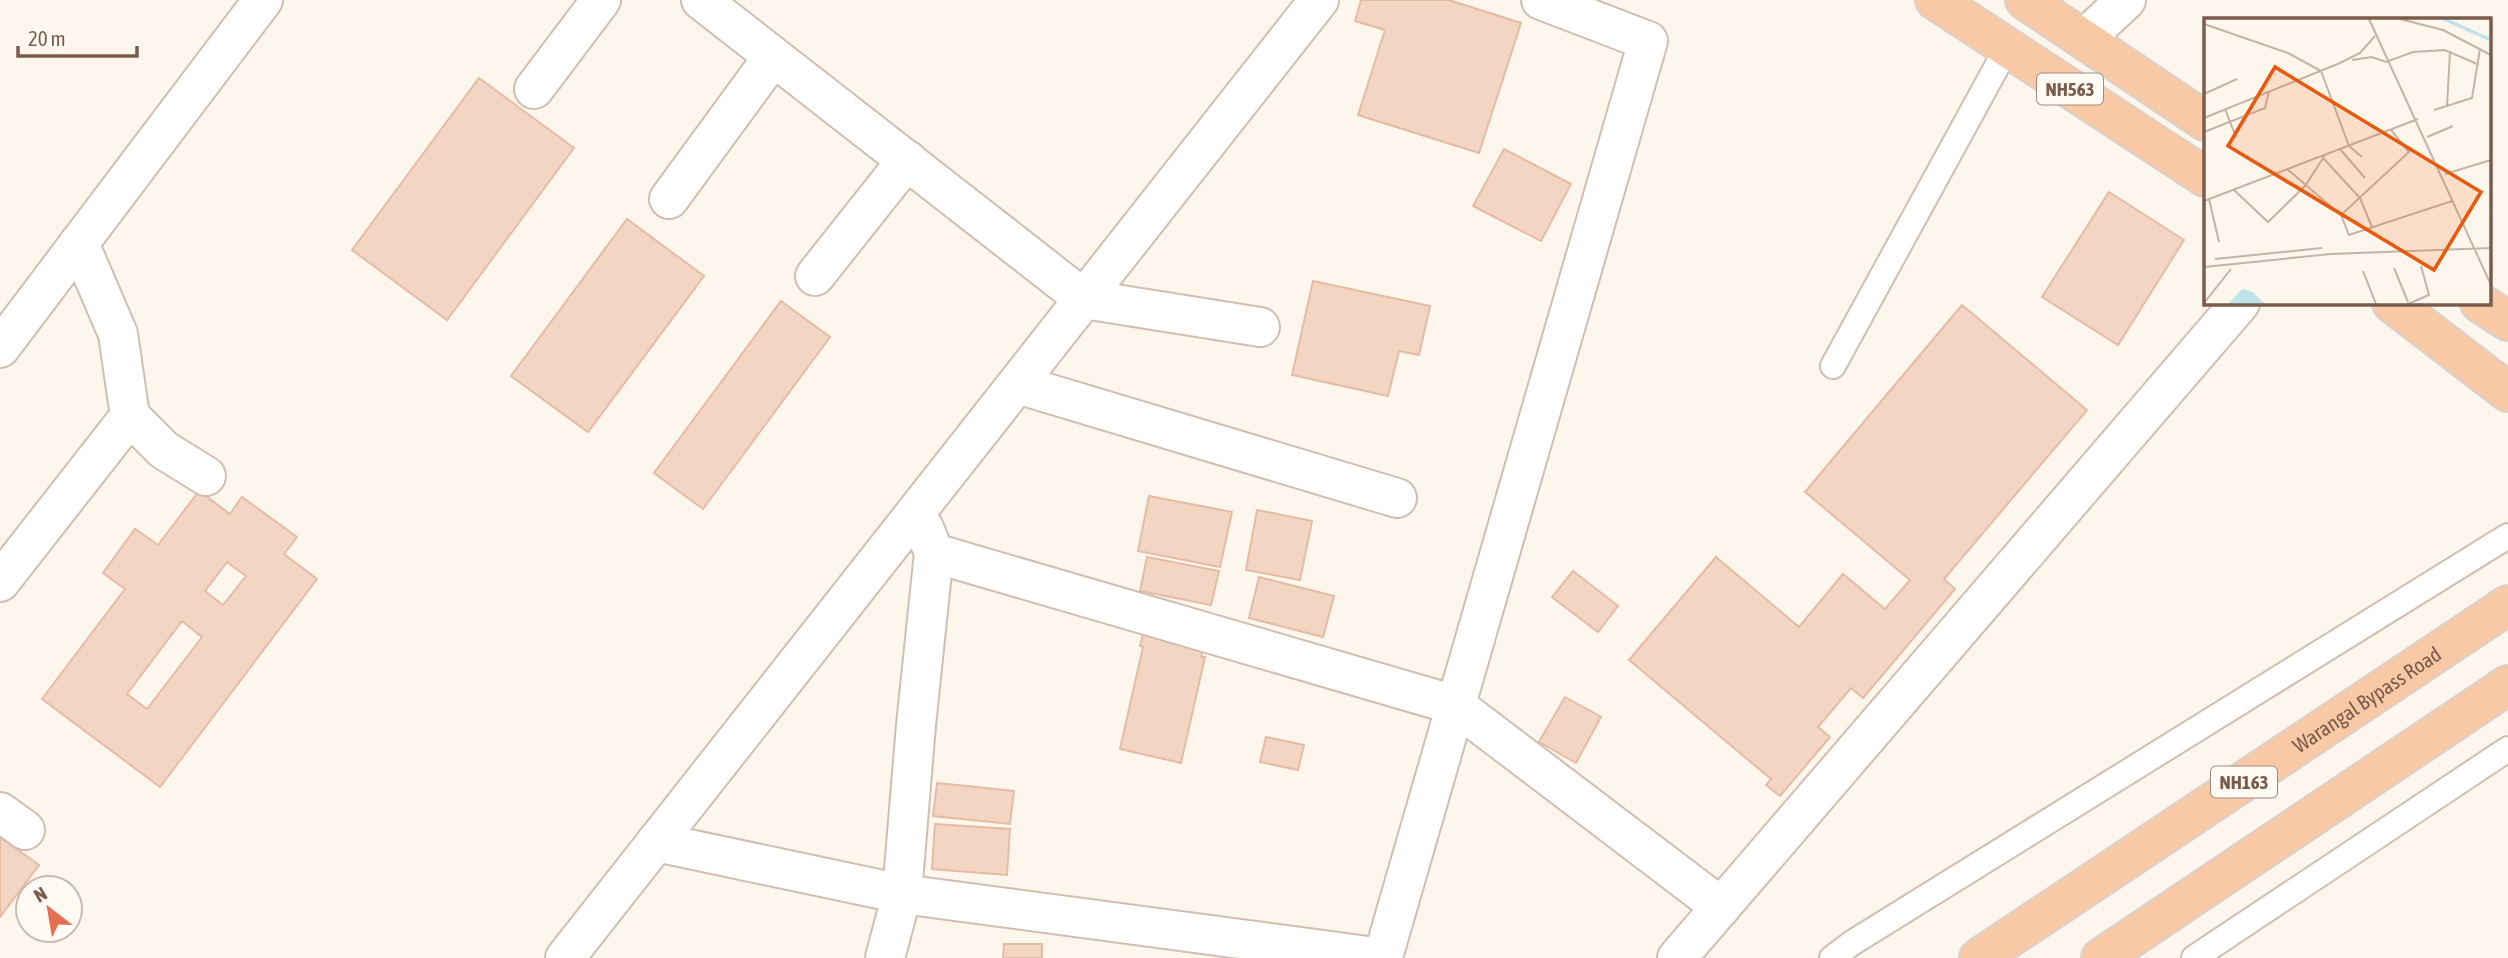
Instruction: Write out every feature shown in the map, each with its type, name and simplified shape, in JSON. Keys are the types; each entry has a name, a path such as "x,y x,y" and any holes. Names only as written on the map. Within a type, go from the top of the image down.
{"highway":[{"name":"NH563","path":"1935,0 2204,176"},
{"name":"NH563","path":"2025,0 2204,120"},
{"path":"2393,304 2508,392"},
{"path":"2482,304 2508,321"},
{"name":"Warangal Bypass Road","path":"1979,958 2508,605"},
{"path":"2101,958 2508,685"}],"street":[{"path":"0,348 263,0"},
{"path":"534,89 601,0"},
{"path":"701,0 1084,299 1260,327"},
{"path":"565,958 1319,0"},
{"path":"656,842 902,894 1383,958 1648,41 1541,0"},
{"path":"2084,38 2126,0"},
{"path":"669,199 773,57"},
{"path":"815,275 906,160"},
{"path":"79,243 118,334 130,415 164,450 206,477"},
{"path":"1677,958 2239,304"},
{"path":"1017,384 1397,498"},
{"path":"0,582 130,415"},
{"path":"885,958 902,894 934,553 918,510"},
{"path":"934,553 1455,705 1721,907"}],"lane":[{"path":"1833,366 2007,48"},
{"path":"1832,958 2508,536"},
{"path":"2194,958 2508,749"}],"building":[{"path":"1361,0 1449,0 1521,23 1479,153 1358,115 1385,30 1355,21"},
{"path":"479,78 574,148 447,320 352,250"},
{"path":"1504,149 1571,184 1541,241 1473,206"},
{"path":"2109,192 2184,240 2118,345 2042,297"},
{"path":"627,219 704,276 588,432 511,376"},
{"path":"1313,281 1430,306 1419,355 1399,351 1388,396 1292,375"},
{"path":"781,301 830,337 703,509 654,473"},
{"path":"1962,305 2087,410 1944,579 1955,589 1863,698 1851,688 1818,727 1830,737 1780,796 1766,785 1771,779 1629,660 1716,557 1799,627 1843,574 1885,609 1910,580 1805,492"},
{"path":"199,491 230,514 242,497 297,537 284,554 317,579 160,787 42,699 125,589 103,573 135,529 158,545","holes":["227,562 246,576 223,605 205,591","182,621 202,637 147,709 127,694"]},
{"path":"1149,496 1232,512 1220,567 1138,551"},
{"path":"1257,510 1312,521 1300,580 1246,570"},
{"path":"1147,557 1219,571 1211,605 1140,591"},
{"path":"1573,571 1618,606 1598,632 1552,597"},
{"path":"1259,577 1334,596 1323,637 1249,618"},
{"path":"1145,625 1206,639 1201,657 1205,657 1181,763 1120,749 1143,647 1140,646"},
{"path":"1565,697 1601,717 1576,763 1539,742"},
{"path":"1266,737 1304,745 1298,770 1260,762"},
{"path":"937,783 1014,791 1010,824 933,816"},
{"path":"935,824 1010,829 1007,875 932,869"},
{"path":"0,837 39,865 32,874 14,874 14,898 0,917"},
{"path":"1004,944 1042,944 1042,958 1003,958"}]}
